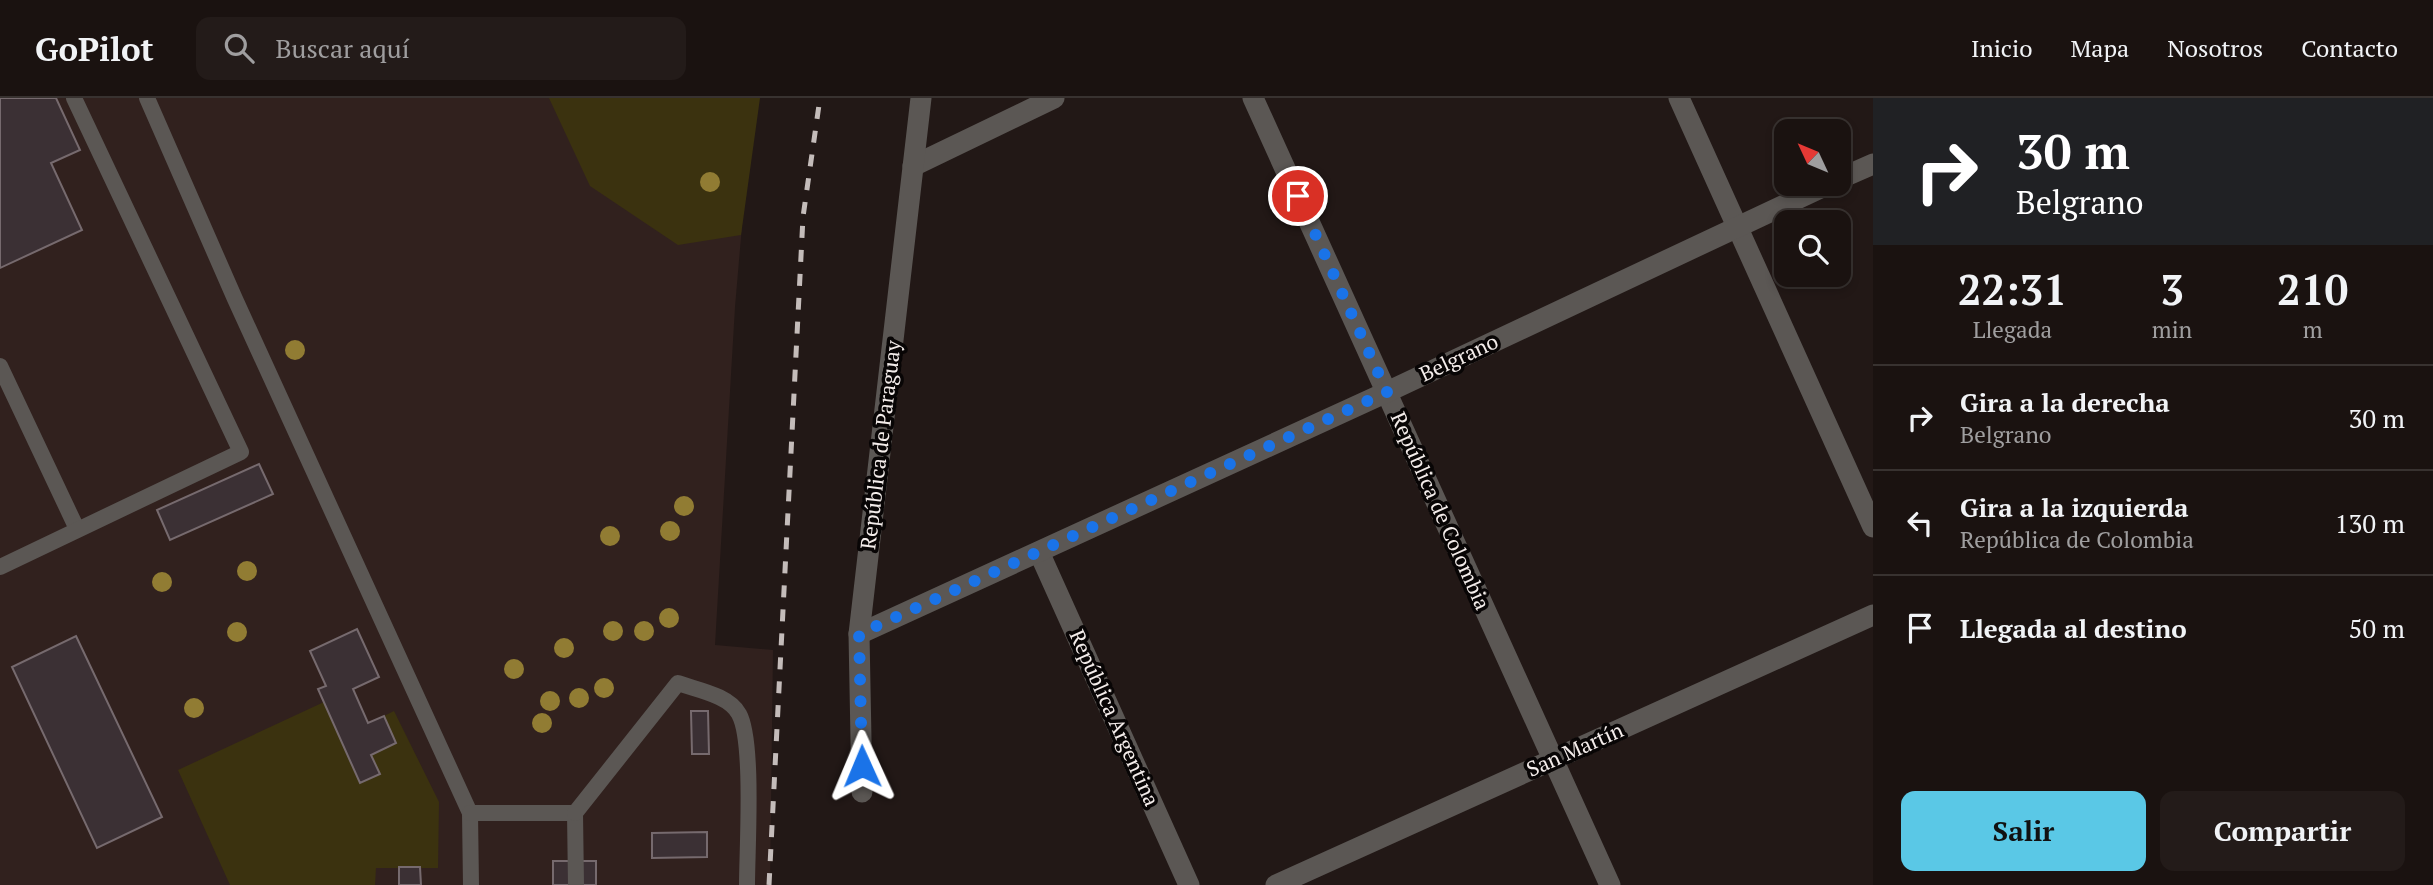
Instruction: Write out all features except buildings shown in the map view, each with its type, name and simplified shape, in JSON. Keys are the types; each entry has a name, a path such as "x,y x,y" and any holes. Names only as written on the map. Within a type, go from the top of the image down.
{"street":[{"name":"República de Paraguay","path":"862,792 859,634 920,98"},
{"path":"913,166 1054,98"},
{"name":"República de Colombia","path":"1253,98 1610,885"},
{"path":"1679,98 1734,226 1873,527"},
{"path":"1852,173 1873,164"},
{"name":"Belgrano","path":"859,634 1387,392 1802,196"},
{"name":"República Argentina","path":"1039,552 1189,885"},
{"name":"San Martín","path":"1276,885 1873,615"}],"lane":[{"path":"0,567 241,452 74,98"},
{"path":"147,98 235,299 470,813 471,885"},
{"path":"0,366 77,529"},
{"path":"576,885 575,813 678,683 724,700 739,713 747,739 747,885"},
{"path":"470,813 575,813"}],"shaded area":[{"path":"0,98 753,98 735,307 715,645 773,650 770,885 0,885"},
{"path":"549,98 760,98 741,235 678,245 590,186"},
{"path":"324,702 360,783 380,774 371,755 396,743 384,716 394,711 439,802 438,868 376,868 375,885 230,885 178,770"}],"railway":[{"path":"769,885 803,217 820,98"}],"route":[{"path":"862,766 859,634 1387,392 1298,196"}]}
